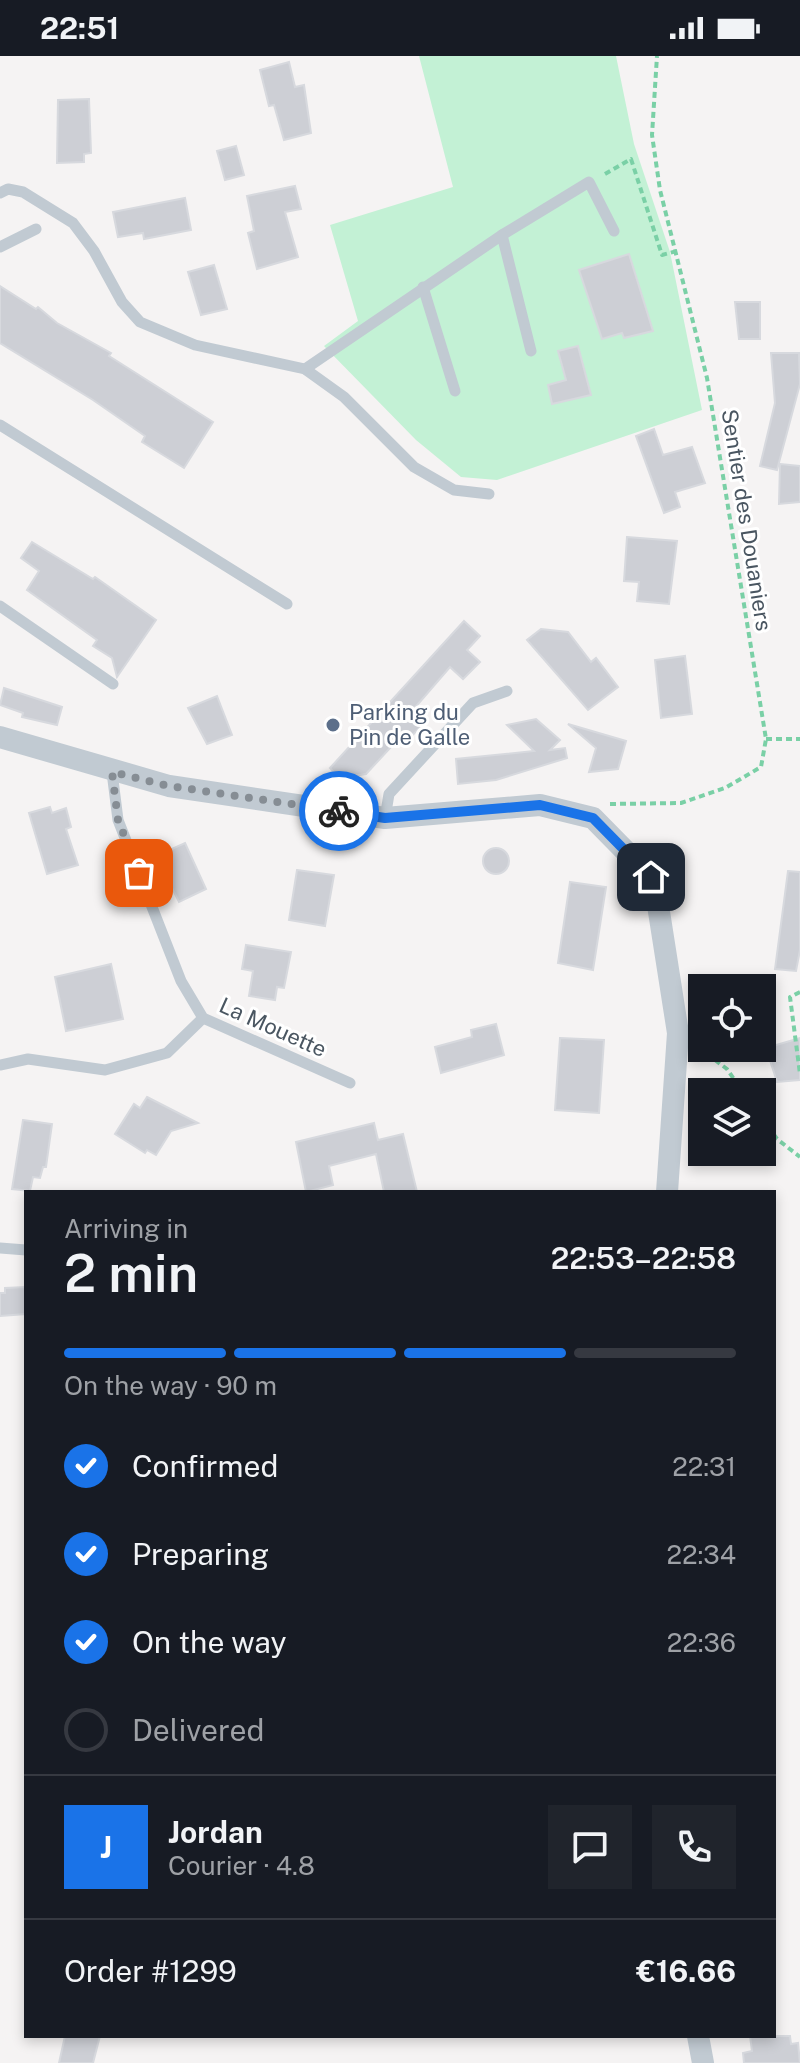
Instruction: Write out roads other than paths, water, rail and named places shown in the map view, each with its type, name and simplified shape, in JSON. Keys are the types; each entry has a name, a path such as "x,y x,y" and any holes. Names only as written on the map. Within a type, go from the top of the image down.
{"street":[{"path":"0,737 112,772 169,786 385,818 540,805 593,818 651,877 678,1033 667,1190"},
{"path":"698,2038 703,2063"}],"lane":[{"path":"305,369 423,287 589,182 614,231"},
{"path":"0,193 8,189 23,192 73,223 94,251 122,302 140,322 195,345 305,369 344,397 414,467 454,490 489,494"},
{"path":"0,247 36,229"},
{"path":"502,235 531,351"},
{"path":"423,287 455,391"},
{"path":"0,425 287,604"},
{"path":"0,606 113,684"},
{"path":"385,818 389,794 473,703 507,691"},
{"name":"La Mouette","path":"112,772 118,820 181,981 203,1018 350,1083"},
{"path":"0,1065 28,1059 105,1070 167,1053 203,1018"},
{"path":"0,1248 24,1250"}],"place":[{"name":"Parking du Pin de Galle","path":"333,725"}]}
